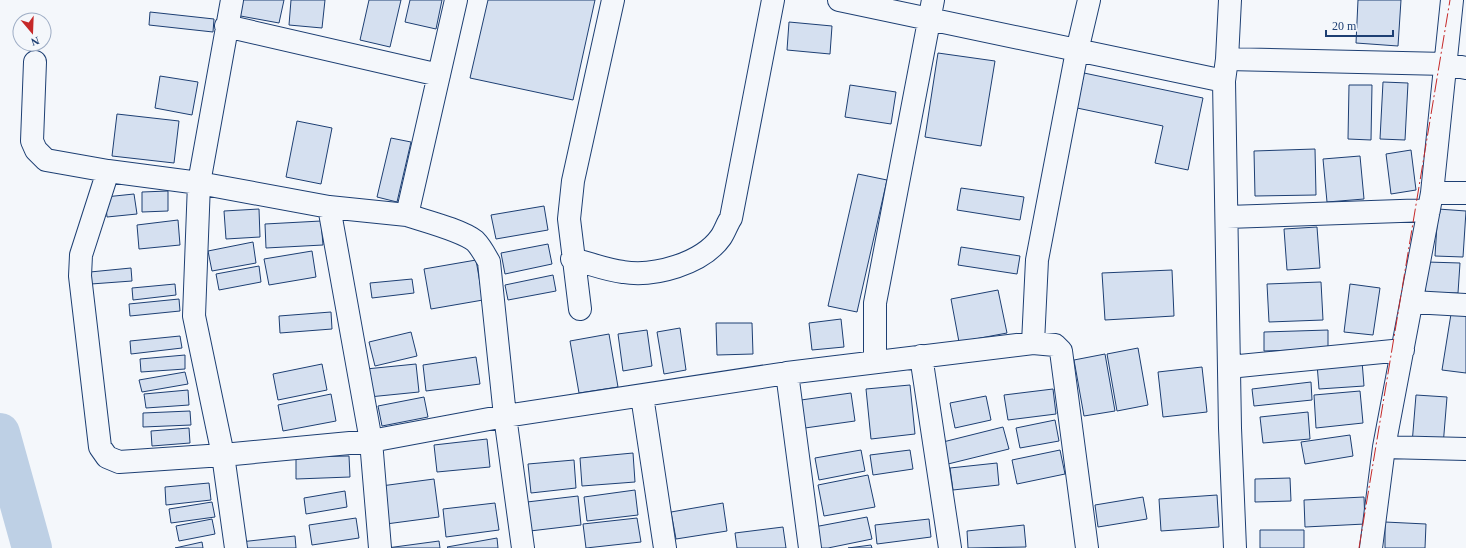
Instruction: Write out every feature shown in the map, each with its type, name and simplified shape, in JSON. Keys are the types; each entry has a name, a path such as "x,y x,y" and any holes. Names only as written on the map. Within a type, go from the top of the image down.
{"street":[{"path":"232,0 226,26 199,183 194,316 223,455 236,548"},
{"path":"407,215 456,0"},
{"path":"580,309 572,259 569,219 573,181 613,0"},
{"path":"572,259 623,272 653,273 681,265 708,250 720,238 731,218 773,0"},
{"path":"839,0 930,10 1077,51 1224,81"},
{"path":"1034,343 1037,260 1077,51 1089,0"},
{"path":"1230,0 1228,59 1224,81 1228,367 1236,548"},
{"path":"1371,548 1384,448 1456,66 1452,0"},
{"path":"875,362 875,303 930,10"},
{"path":"226,26 439,74"},
{"path":"1228,59 1456,66"},
{"path":"35,62 32,141 36,150 46,160 96,169 199,183 329,207 407,215 460,234 474,241 489,262 505,416 523,548"},
{"path":"96,169 81,254 80,276 100,447 107,457 119,462 223,455 371,441 505,416 787,373 1034,343 1055,345 1061,351 1087,548"},
{"path":"1226,217 1431,202 1466,194"},
{"path":"329,207 371,441 380,548"},
{"path":"1412,302 1466,305"},
{"path":"1228,367 1403,350"},
{"path":"921,356 950,548"},
{"path":"787,373 810,548"},
{"path":"642,396 665,548"},
{"path":"1384,448 1466,449"}],"building":[{"path":"238,0 284,0 279,23 235,15"},
{"path":"291,0 325,0 322,28 289,25"},
{"path":"369,0 401,0 390,47 360,40"},
{"path":"410,0 442,0 436,29 405,22"},
{"path":"488,0 595,0 573,100 470,78"},
{"path":"1358,0 1401,0 1398,46 1356,43"},
{"path":"150,12 214,19 213,32 149,25"},
{"path":"789,22 832,26 830,54 787,50"},
{"path":"938,53 995,61 981,146 925,137"},
{"path":"1084,73 1203,98 1188,170 1155,163 1163,126 1077,108"},
{"path":"160,76 198,82 192,115 155,108"},
{"path":"1383,82 1408,83 1405,140 1380,139"},
{"path":"850,85 896,92 891,124 845,117"},
{"path":"1349,85 1372,85 1371,140 1348,139"},
{"path":"117,114 179,121 174,163 112,156"},
{"path":"297,121 332,128 321,184 286,177"},
{"path":"391,138 411,142 397,202 377,197"},
{"path":"1315,149 1316,195 1255,196 1254,151"},
{"path":"1411,150 1416,190 1391,194 1386,154"},
{"path":"1360,156 1364,199 1327,202 1323,159"},
{"path":"858,174 887,180 857,312 828,306"},
{"path":"961,188 1024,197 1020,220 957,210"},
{"path":"168,191 168,211 142,212 142,192"},
{"path":"134,194 137,214 107,217 105,197"},
{"path":"544,206 548,230 496,239 491,215"},
{"path":"259,209 260,237 226,239 224,211"},
{"path":"1438,209 1466,211 1463,257 1435,256"},
{"path":"178,220 180,245 139,249 137,225"},
{"path":"321,221 323,245 266,248 265,224"},
{"path":"1317,227 1320,268 1287,270 1284,229"},
{"path":"253,242 256,263 212,271 208,251"},
{"path":"548,244 552,264 505,274 501,253"},
{"path":"961,247 1020,256 1017,274 958,265"},
{"path":"312,251 316,277 269,285 264,259"},
{"path":"476,260 483,300 431,309 424,269"},
{"path":"1427,262 1460,263 1458,293 1425,293"},
{"path":"259,266 261,282 219,290 216,274"},
{"path":"131,268 132,281 91,284 90,272"},
{"path":"1172,270 1174,316 1105,320 1102,273"},
{"path":"553,275 556,291 508,300 505,285"},
{"path":"412,279 414,293 372,298 370,283"},
{"path":"1321,282 1323,320 1269,322 1267,284"},
{"path":"175,284 176,295 133,300 132,288"},
{"path":"1350,284 1380,288 1373,335 1344,332"},
{"path":"998,290 1007,333 959,342 951,299"},
{"path":"179,299 180,311 130,316 129,304"},
{"path":"331,312 332,329 280,333 279,316"},
{"path":"1451,314 1466,315 1466,373 1442,370"},
{"path":"841,319 844,347 812,350 809,323"},
{"path":"716,323 752,323 753,354 717,355"},
{"path":"680,328 686,370 664,374 657,332"},
{"path":"647,330 652,366 623,371 618,334"},
{"path":"1328,330 1328,349 1264,351 1264,332"},
{"path":"411,332 417,356 375,366 369,342"},
{"path":"609,334 618,387 579,393 570,341"},
{"path":"180,336 182,348 131,354 130,341"},
{"path":"1138,348 1148,405 1117,411 1107,354"},
{"path":"1105,354 1115,411 1084,416 1074,360"},
{"path":"185,355 185,369 141,372 140,359"},
{"path":"476,357 480,384 426,391 423,365"},
{"path":"1362,361 1364,386 1319,389 1317,364"},
{"path":"322,364 327,390 278,400 273,374"},
{"path":"416,364 419,392 369,397 366,369"},
{"path":"1202,367 1207,412 1163,417 1158,372"},
{"path":"185,372 188,384 142,392 139,380"},
{"path":"1311,382 1312,400 1254,406 1252,389"},
{"path":"910,385 915,434 871,439 866,389"},
{"path":"1053,389 1056,414 1008,420 1004,395"},
{"path":"188,390 189,405 146,408 144,394"},
{"path":"1360,391 1363,423 1316,428 1314,395"},
{"path":"851,393 855,421 805,428 801,400"},
{"path":"331,394 336,421 283,431 278,405"},
{"path":"1416,395 1447,397 1443,446 1412,444"},
{"path":"986,396 991,420 955,428 950,403"},
{"path":"424,397 428,417 382,426 378,406"},
{"path":"190,411 191,425 143,427 143,413"},
{"path":"1308,412 1310,439 1263,443 1260,417"},
{"path":"1055,420 1059,441 1020,448 1016,428"},
{"path":"1003,427 1009,449 948,464 943,442"},
{"path":"189,428 190,443 152,446 151,431"},
{"path":"1350,435 1353,456 1305,464 1301,442"},
{"path":"487,439 490,467 437,472 434,445"},
{"path":"861,450 865,471 819,480 815,458"},
{"path":"910,450 913,469 873,475 870,455"},
{"path":"1060,450 1065,474 1017,484 1012,460"},
{"path":"633,453 635,482 582,486 580,458"},
{"path":"349,456 350,477 296,479 296,457"},
{"path":"574,460 576,488 531,493 528,464"},
{"path":"997,463 999,485 953,490 950,468"},
{"path":"868,475 875,507 824,516 818,485"},
{"path":"1290,478 1291,501 1255,502 1255,479"},
{"path":"434,479 439,517 386,524 381,486"},
{"path":"209,483 211,500 166,505 165,487"},
{"path":"635,490 638,515 587,521 584,497"},
{"path":"345,491 347,507 306,514 304,498"},
{"path":"1217,495 1219,527 1161,531 1159,499"},
{"path":"578,496 581,525 530,531 527,502"},
{"path":"1143,497 1147,519 1098,527 1095,505"},
{"path":"1364,497 1365,524 1305,527 1304,500"},
{"path":"212,502 215,517 171,523 169,509"},
{"path":"495,503 499,530 446,537 443,509"},
{"path":"723,503 727,531 676,539 671,512"},
{"path":"867,517 872,539 828,548 818,548 814,527"},
{"path":"356,518 359,538 312,545 309,525"},
{"path":"637,518 641,542 586,548 583,524"},
{"path":"212,519 215,534 179,541 176,526"},
{"path":"929,519 931,537 877,544 875,525"},
{"path":"1385,522 1426,524 1425,548 1385,548"},
{"path":"1024,525 1026,547 968,548 967,531"},
{"path":"783,527 786,548 737,548 735,533"},
{"path":"1260,530 1304,530 1304,548 1260,548"},
{"path":"295,536 296,548 241,548 240,542"},
{"path":"497,538 498,548 447,547"},
{"path":"439,541 440,548 387,548"},
{"path":"202,542 203,548 175,548"},
{"path":"871,545 872,548 848,548"}],"waterway":[{"path":"0,433 32,548"}],"power":[{"path":"1359,548 1450,0"}]}
